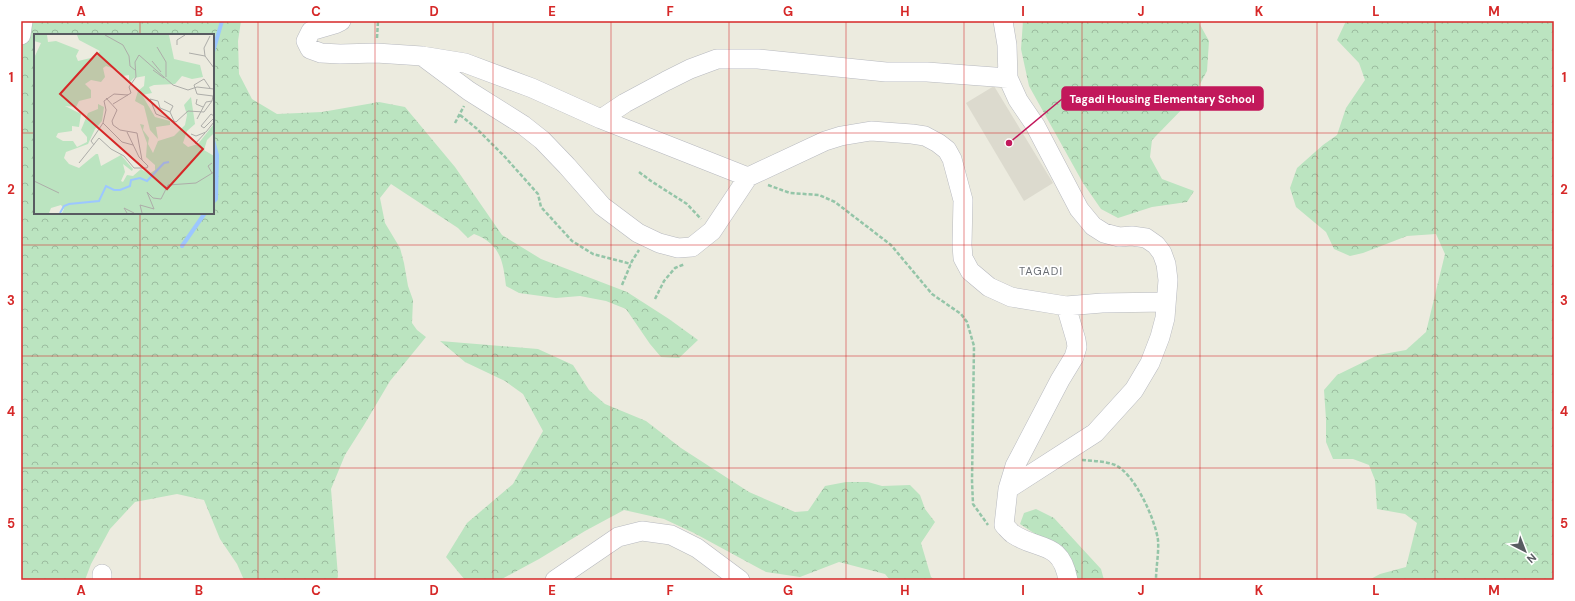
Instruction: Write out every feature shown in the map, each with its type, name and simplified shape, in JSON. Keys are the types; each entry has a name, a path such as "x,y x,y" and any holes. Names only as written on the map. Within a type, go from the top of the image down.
{"street":[{"path":"21,35 23,21"},
{"path":"341,21 336,24 311,31 306,41 310,49 321,53 376,53 422,56 465,63 532,88 748,178"},
{"path":"1003,21 1007,45 1008,78 1018,100 1035,125 1079,208 1093,226 1104,233 1120,237 1132,236 1146,238 1156,245 1162,253 1166,264 1168,280 1165,318 1160,337 1150,363 1134,390 1095,433 1008,489"},
{"path":"422,56 469,91 522,125 542,140 568,166 602,206 649,239 678,248 692,247 712,231 748,178 825,141 841,136 871,131 925,136 947,150 952,159 962,200 963,258 970,271 989,287 1011,297 1066,306 1102,303 1166,302"},
{"path":"601,118 666,81 690,69 717,59 758,59 886,72 928,72 1008,78"},
{"path":"1066,306 1076,340 1077,347 1074,358 1060,380 1015,466 1008,489 1004,525 1013,534 1053,550 1063,565 1068,580"},
{"path":"555,580 618,537 642,531 671,535 697,548 740,580"}],"path":[{"path":"460,115 476,128 505,157 538,194 541,207 572,241 593,254 631,264"},
{"path":"639,172 688,204 712,231"},
{"path":"748,178 790,193 819,195 835,202 891,245 932,294 962,314 968,322 974,346 973,504 988,525 1004,525"},
{"path":"622,285 637,252 649,239"},
{"path":"655,299 664,281 675,268 689,263 693,254 692,247"},
{"path":"1058,458 1104,462 1125,471 1143,499 1155,528 1158,541 1156,580"}],"shaded area":[{"path":"994,86 1053,183 1024,201 966,103"}],"green space":[{"path":"21,21 241,21 238,41 239,74 252,99 277,114 322,112 379,102 405,107 455,167 502,235 541,259 627,292 698,340 679,358 661,357 650,344 626,309 606,301 580,296 556,298 519,293 506,286 499,254 490,243 474,234 468,238 458,228 391,184 380,198 385,223 400,248 408,286 413,300 412,323 417,330 426,337 390,381 345,455 331,489 338,576 337,580 244,580 237,564 220,539 204,500 177,494 135,502 110,529 91,564 85,580 21,580"},
{"path":"1023,21 1198,21 1209,41 1207,71 1192,99 1152,140 1150,157 1162,179 1194,191 1187,202 1152,207 1118,218 1101,209 1083,183 1029,86 1021,49"},
{"path":"1346,21 1554,21 1554,580 1369,580 1380,574 1406,567 1417,523 1405,514 1377,509 1375,480 1369,465 1353,459 1333,459 1326,442 1324,390 1337,375 1378,355 1406,350 1426,332 1445,254 1436,234 1407,236 1363,253 1350,256 1334,249 1326,232 1296,207 1290,188 1297,168 1337,135 1346,108 1365,80 1359,63 1337,40"},
{"path":"440,341 538,349 573,365 589,390 605,404 646,421 681,448 749,492 795,512 808,511 825,486 846,482 868,482 882,486 910,485 920,495 925,509 935,522 921,543 931,577 935,580 890,580 885,574 839,562 800,577 766,572 694,533 664,519 624,510 500,580 465,580 446,557 467,523 513,484 543,431 523,394 505,381 465,362"},
{"path":"1036,509 1054,518 1101,569 1104,580 1077,580 1061,551 1020,524 1024,513"}],"waterway":[{"path":"214,49 222,21"},
{"path":"214,144 217,155 216,199 214,201"},
{"path":"182,246 204,214"}],"place":[{"name":"Tagadi Housing Elementary School","path":"1009,143"}],"district":[{"name":"TAGADI","path":"1041,271"}]}
